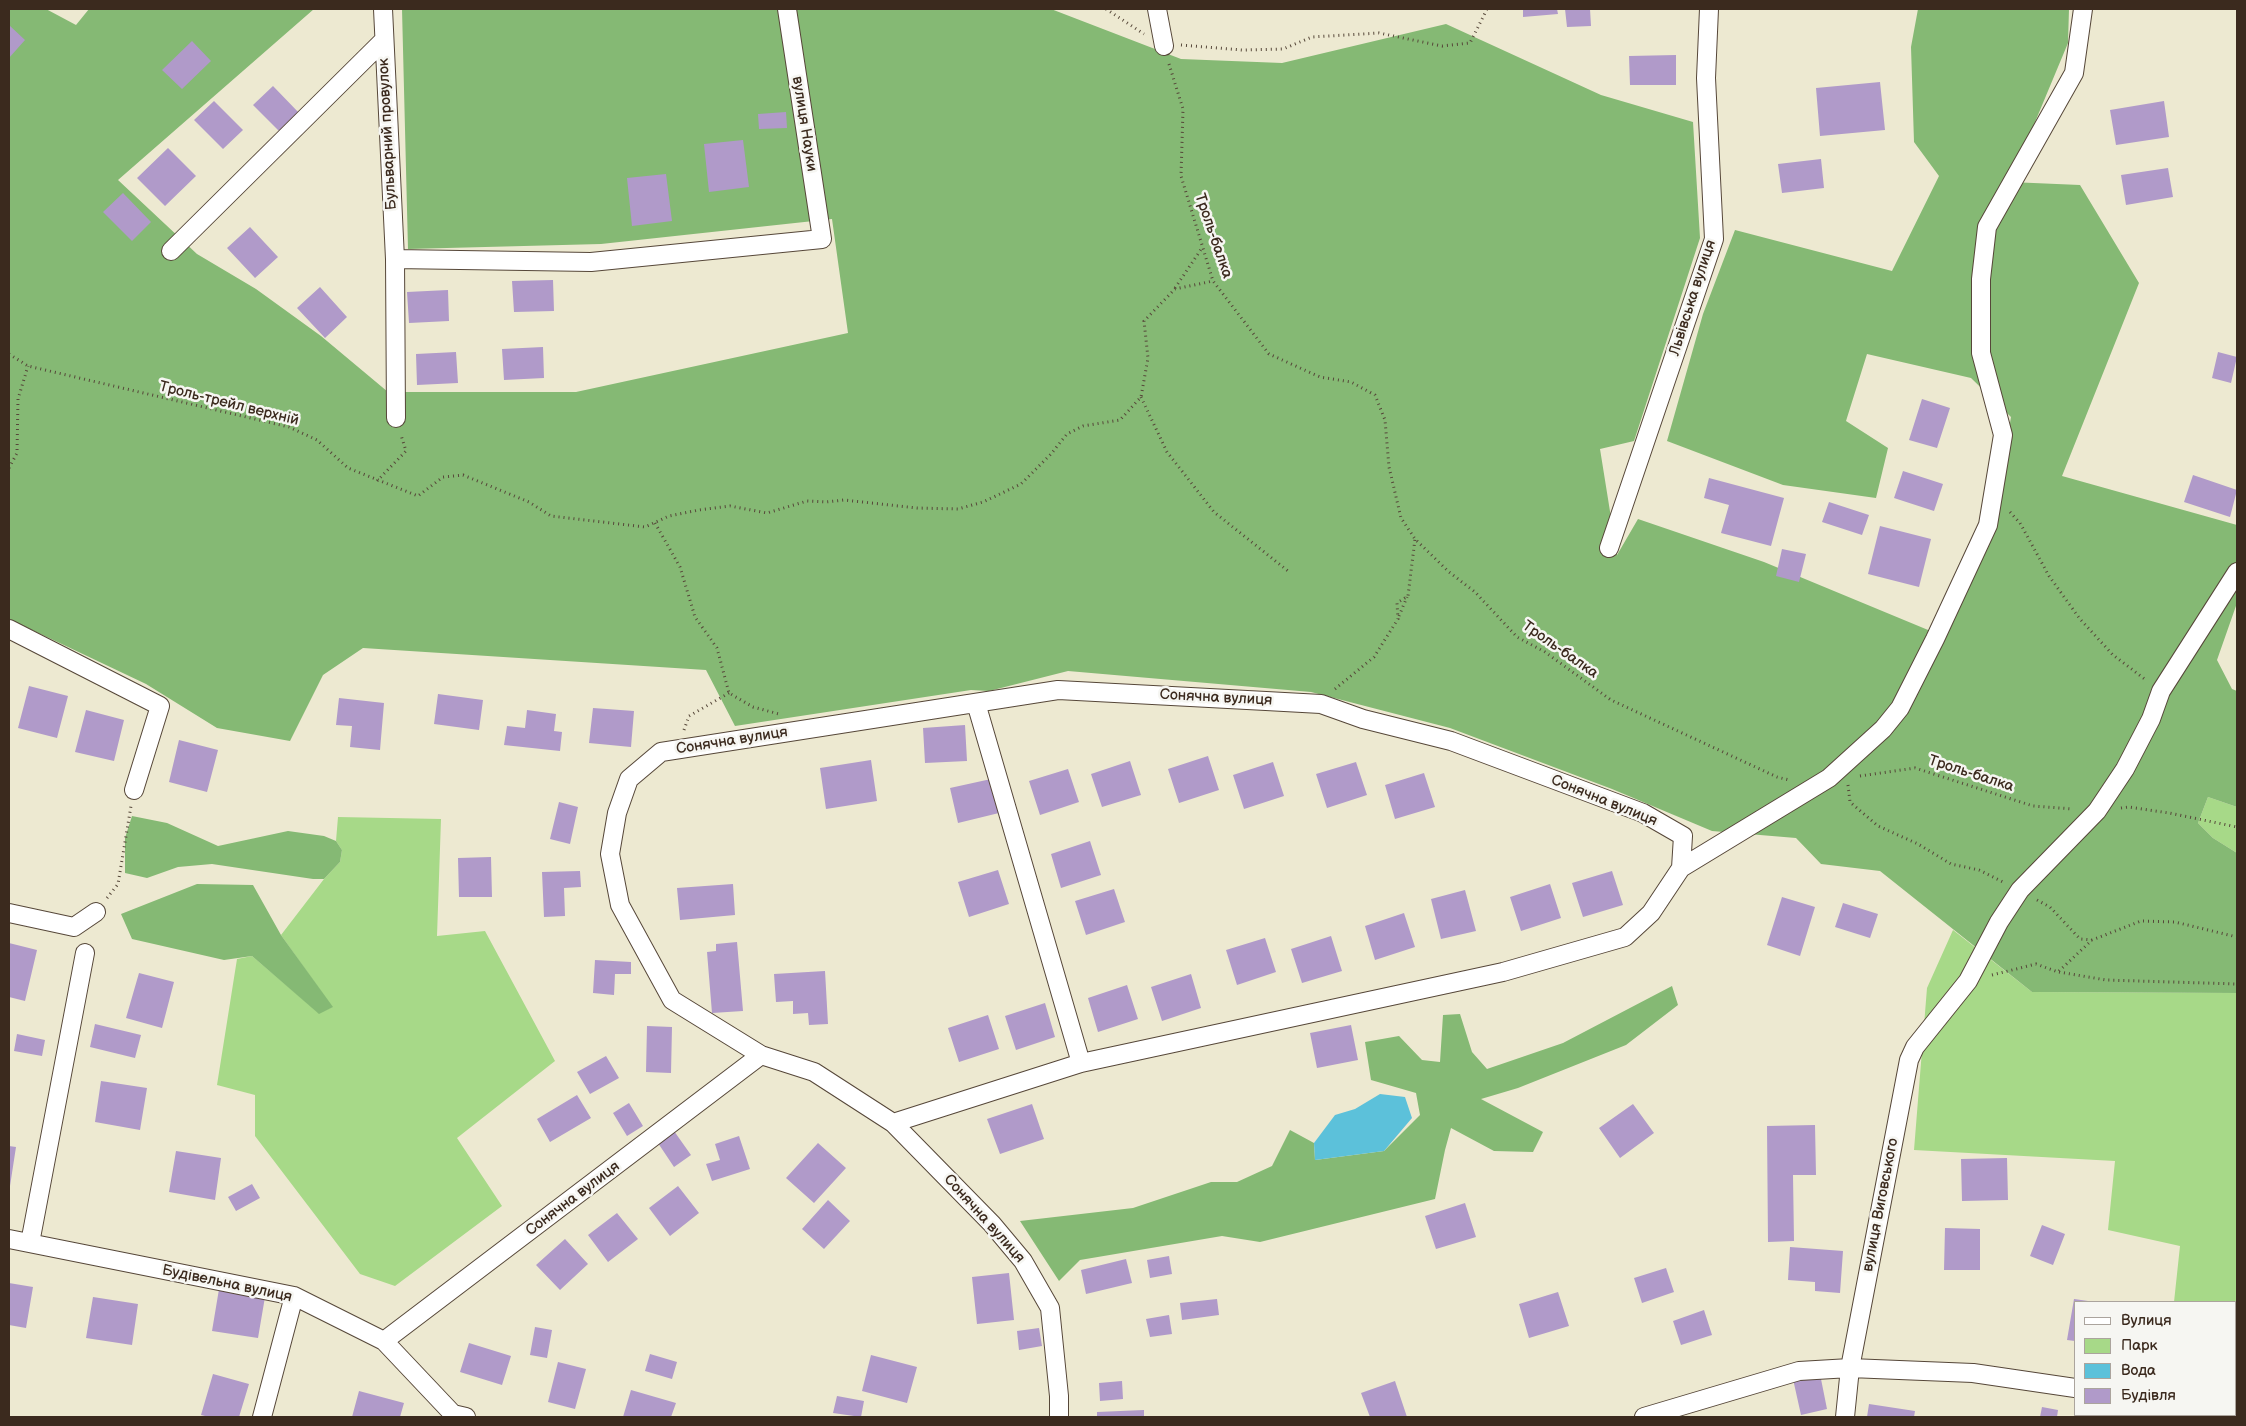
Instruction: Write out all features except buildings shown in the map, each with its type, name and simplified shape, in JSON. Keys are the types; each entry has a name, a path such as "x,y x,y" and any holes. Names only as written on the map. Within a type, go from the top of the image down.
{"street":[{"name":"Бульварний провулок","path":"383,9 395,259 396,418"},
{"name":"вулиця Науки","path":"395,259 591,262 822,239 787,9"},
{"path":"1156,9 1164,46"},
{"name":"Львівська вулиця","path":"1609,548 1714,239 1706,78 1709,9"},
{"path":"893,1123 1081,1063 1503,972 1625,937 1651,912 1682,868 1816,787 1829,778 1884,729 1900,708 1988,525 2003,435 1980,353 1981,279 1987,227 2074,73 2083,9"},
{"path":"171,251 384,40"},
{"name":"вулиця Виговського","path":"1845,1417 1850,1368 1908,1060 1915,1047 1968,981 1999,922 2020,890 2097,811 2124,769 2151,719 2160,691 2237,572"},
{"path":"9,629 160,706 134,790"},
{"name":"Сонячна вулиця","path":"1059,1417 1060,1396 1050,1308 1023,1261 992,1224 893,1123 814,1072 761,1055 672,1000 620,905 610,854 617,814 629,779 661,752 1058,690 1321,704 1363,719 1451,741 1643,813 1683,836 1682,868"},
{"path":"976,703 1081,1063"},
{"path":"9,914 74,927 96,912"},
{"path":"30,1243 85,953"},
{"name":"Сонячна вулиця","path":"384,1341 761,1055"},
{"name":"Будівельна вулиця","path":"9,1239 294,1296 384,1341 454,1414 466,1417"},
{"path":"262,1417 294,1296"},
{"path":"1644,1417 1799,1371 1850,1368 1973,1372 2074,1388"}],"path":[{"path":"1106,9 1164,46 1181,44 1242,50 1283,49 1312,37 1379,33 1442,46 1470,43 1487,9"},
{"name":"Троль-балка","path":"1164,46 1183,109 1181,176 1213,280 1269,354 1320,377 1351,382 1375,395 1386,420 1389,466 1401,518 1415,538 1450,572 1475,592 1517,637 1545,652 1611,700 1777,777 1816,787"},
{"path":"1175,289 1203,247"},
{"path":"1175,289 1213,280"},
{"name":"Троль-трейл верхній","path":"9,354 28,366 289,428 317,440 348,468 418,496 443,477 463,475 528,502 550,516 645,527 668,516 730,506 767,513 807,501 826,502 844,500 917,508 958,509 983,502 1021,484 1051,454 1067,434 1083,426 1120,420 1140,397 1148,358 1144,321 1175,289"},
{"path":"9,468 17,453 18,399 28,366"},
{"path":"1140,397 1167,452 1214,512 1288,571"},
{"path":"377,481 406,451 396,418"},
{"path":"1992,495 2020,523 2049,576 2080,619 2113,654 2160,691"},
{"path":"655,523 680,567 695,617 717,648 730,693 753,707 781,714"},
{"path":"1321,704 1343,682 1374,657 1398,619 1408,596 1415,538"},
{"path":"1398,619 1397,603 1408,596"},
{"path":"683,731 689,716 730,693"},
{"name":"Троль-балка","path":"1855,778 1915,768 2033,806 2097,811 2129,807 2237,827"},
{"path":"1847,779 1850,802 1878,826 1918,844 1951,864 1979,870 2020,890 2050,907 2080,939 2092,940"},
{"path":"96,912 118,884 134,790"},
{"path":"2058,972 2092,940 2141,921 2175,922 2237,937"},
{"path":"1968,981 2036,964 2058,972 2106,980 2237,984"}],"green space":[{"path":"9,9 46,9 76,25 89,9 314,9 118,180 197,254 256,289 321,336 388,392 576,392 848,333 832,219 601,244 408,249 402,9 1051,9 1181,59 1282,63 1446,24 1601,95 1693,122 1700,238 1634,441 1600,449 1617,555 1638,519 1764,562 1945,637 1991,536 2011,417 1971,378 1867,354 1846,421 1888,448 1876,498 1783,485 1667,441 1703,314 1735,230 1892,271 1939,176 1914,142 1911,47 1918,9 2069,9 2068,43 2010,182 2080,185 2139,283 2062,476 2237,525 2237,603 2217,660 2232,689 2237,691 2237,807 2208,797 2198,823 2213,838 2237,853 2237,993 2032,992 1880,871 1821,864 1796,838 1712,831 1612,789 1450,728 1311,692 1068,671 989,691 971,690 735,726 706,670 363,648 323,675 290,741 217,728 146,684 9,619"},
{"path":"2208,797 2237,807 2237,853 2213,838 2198,823"},
{"path":"132,816 167,823 218,846 288,831 324,836 336,841 342,850 340,862 324,879 212,864 178,867 147,878 125,873 125,838"},
{"path":"338,817 441,819 437,936 485,931 555,1061 457,1138 502,1206 395,1286 360,1274 255,1136 255,1095 217,1085 237,959 252,956 319,1013 332,1007 281,935 324,879 340,862 342,850 336,841"},
{"path":"197,884 253,885 281,935 333,1007 319,1014 252,956 224,960 132,939 121,914"},
{"path":"1953,930 2032,992 2237,993 2237,1406 2236,1301 2174,1301 2180,1246 2108,1230 2115,1161 1914,1150 1927,988"},
{"path":"1672,986 1678,1005 1626,1045 1518,1088 1481,1099 1543,1132 1533,1152 1494,1151 1451,1128 1435,1199 1260,1242 1222,1236 1080,1260 1059,1281 1020,1221 1133,1208 1211,1182 1237,1182 1272,1166 1290,1130 1314,1143 1315,1160 1384,1151 1420,1115 1416,1093 1371,1080 1365,1042 1399,1036 1422,1060 1440,1062 1443,1015 1460,1014 1472,1052 1487,1069 1563,1043"}],"water":[{"path":"1380,1094 1405,1097 1412,1118 1384,1151 1315,1160 1314,1143 1335,1115 1355,1109"}]}
